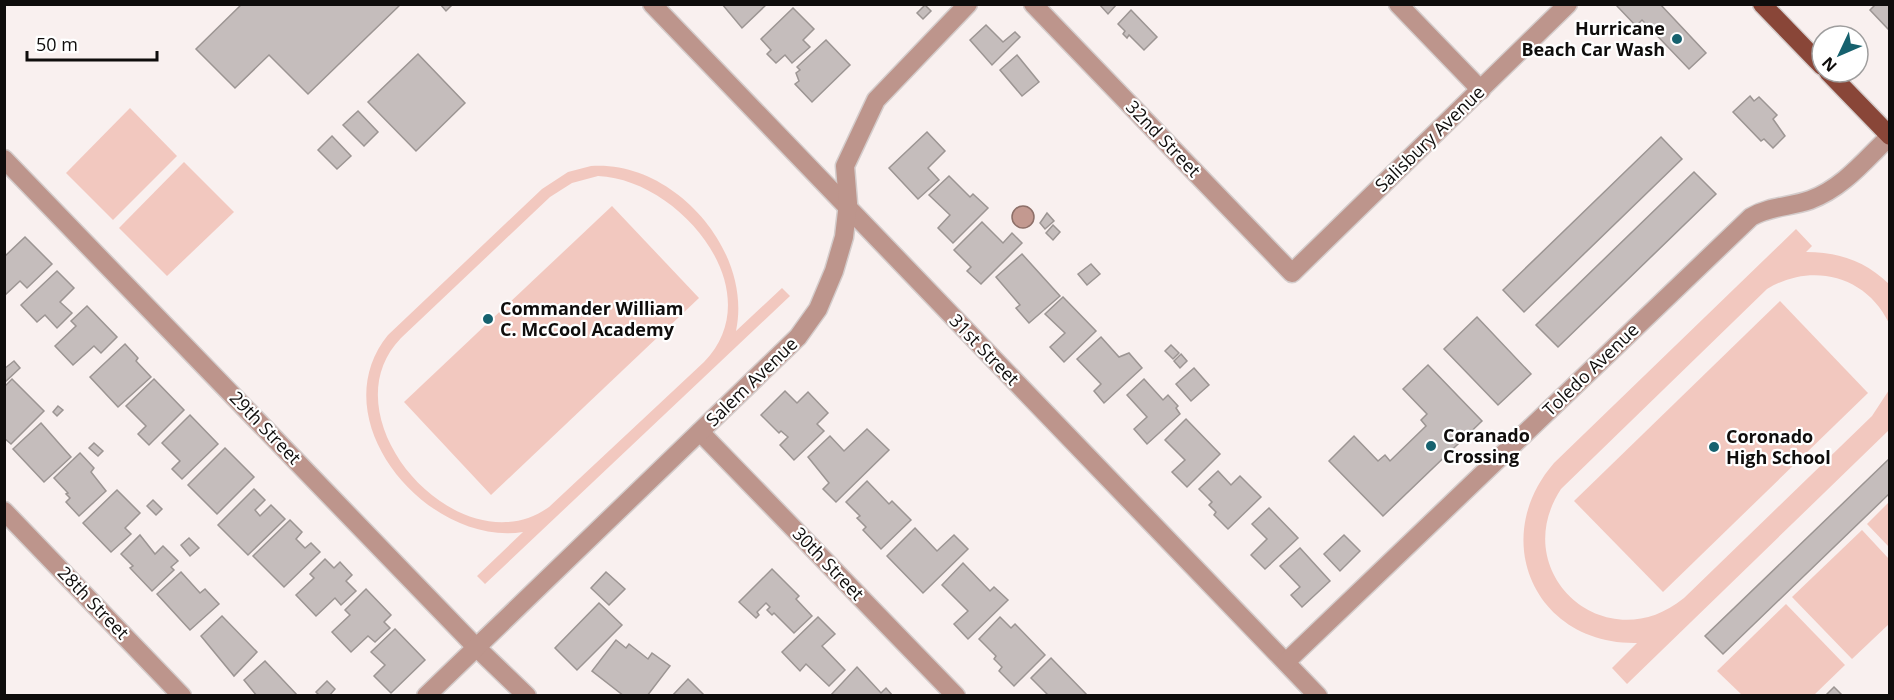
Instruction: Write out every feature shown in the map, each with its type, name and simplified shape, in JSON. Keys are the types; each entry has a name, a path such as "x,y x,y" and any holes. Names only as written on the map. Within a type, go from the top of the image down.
{"main road":[{"path":"1762,4 1810,54"},
{"path":"1840,84 1890,136"}],"street":[{"name":"31st Street","path":"652,4 1318,696"},
{"name":"Salem Avenue","path":"426,696 798,337 818,309 834,271 844,237 847,209 845,166 876,100 921,50 968,4"},
{"name":"32nd Street","path":"1033,4 1292,273"},
{"path":"1398,4 1481,90"},
{"name":"Salisbury Avenue","path":"1292,273 1568,4"},
{"name":"Toledo Avenue","path":"1286,662 1752,217 1763,210 1810,200 1835,188 1890,136"},
{"name":"29th Street","path":"4,159 476,647 527,696"},
{"name":"30th Street","path":"700,432 956,696"},
{"name":"28th Street","path":"4,511 182,696"}],"shaded area":[{"path":"130,108 177,156 113,220 66,173"},
{"path":"184,162 234,212 167,276 119,228"},
{"path":"591,166 622,168 651,178 678,194 701,216 719,242 732,271 738,301 736,331 782,288 790,296 485,584 477,576 523,532 487,531 452,520 420,499 394,471 375,439 367,404 370,368 388,335 542,189 568,172","holes":["598,176 629,182 658,196 685,217 707,243 722,273 728,303 723,334 704,362 549,507 514,521 477,519 442,503 412,476 390,444 379,407 381,371 401,338 550,197 572,183"]},
{"path":"612,206 699,298 491,495 404,402"},
{"path":"1023,206 1031,209 1034,217 1031,225 1023,228 1015,225 1012,217 1015,209"},
{"path":"1796,229 1812,246 1806,252 1818,252 1851,259 1871,269 1889,284 1889,323 1879,307 1866,294 1852,284 1836,278 1819,275 1801,276 1767,289 1561,489 1547,520 1546,550 1555,577 1573,599 1596,614 1624,620 1654,615 1684,598 1872,416 1889,390 1889,430 1627,684 1612,668 1637,643 1601,639 1572,626 1549,607 1532,582 1524,554 1525,523 1534,493 1554,463"},
{"path":"1780,301 1868,393 1663,592 1574,501"},
{"path":"1889,502 1889,547 1867,524"},
{"path":"1862,530 1889,559 1889,624 1852,659 1792,597"},
{"path":"1786,604 1845,665 1814,695 1742,695 1717,671"}],"building":[{"path":"242,4 401,4 308,94 269,55 235,88 196,49"},
{"path":"440,4 453,4 446,11"},
{"path":"722,4 767,4 742,28"},
{"path":"1099,4 1117,4 1108,14"},
{"name":"Hurricane Beach Car Wash","path":"1660,4 1706,53 1689,69 1642,20 1636,26 1616,5"},
{"path":"1876,4 1890,4 1890,31 1870,10"},
{"path":"925,5 931,11 923,19 917,13"},
{"path":"793,8 814,29 803,40 810,47 792,63 785,55 776,63 767,54 771,50 761,39"},
{"path":"1131,10 1157,37 1144,50 1129,35 1127,38 1123,34 1125,31 1118,24"},
{"path":"986,25 1003,42 1015,32 1020,37 992,65 970,40"},
{"path":"826,40 850,65 812,102 795,84 799,81 796,73 800,70 797,67"},
{"path":"418,54 465,103 416,151 368,102"},
{"path":"1017,55 1039,82 1022,96 1000,70"},
{"path":"1750,96 1754,101 1759,97 1777,115 1773,119 1785,136 1773,148 1764,139 1761,141 1733,112"},
{"path":"358,111 378,132 364,146 343,125"},
{"path":"927,132 945,151 928,168 939,180 918,199 889,168"},
{"path":"332,136 351,156 337,169 318,150"},
{"path":"1661,137 1682,159 1524,312 1503,290"},
{"path":"1694,172 1716,194 1558,347 1536,325"},
{"path":"949,176 970,197 973,194 988,208 953,243 938,228 950,215 929,195"},
{"path":"1047,213 1054,221 1045,229 1040,223"},
{"path":"982,222 1003,243 1012,233 1022,243 981,284 967,271 971,267 954,250"},
{"path":"1053,225 1060,232 1053,240 1046,233"},
{"path":"25,237 52,264 27,288 20,281 5,295 4,257"},
{"path":"1022,254 1060,296 1029,323 1016,308 1020,305 996,277"},
{"path":"1091,264 1100,274 1087,285 1078,274"},
{"path":"57,271 74,288 60,302 72,313 57,328 45,315 37,322 21,305"},
{"path":"1063,297 1096,331 1064,362 1050,347 1065,333 1045,314"},
{"path":"87,306 117,337 101,353 94,346 73,365 55,346 76,326 71,321"},
{"name":"Coranado Crossing","path":"1477,317 1531,374 1498,405 1444,349"},
{"path":"1101,337 1119,357 1129,353 1142,368 1104,403 1094,391 1101,384 1077,359"},
{"path":"125,344 138,358 136,361 151,377 118,407 90,377"},
{"path":"1171,345 1179,353 1173,359 1165,351"},
{"path":"1181,354 1187,361 1180,368 1174,361"},
{"path":"14,361 20,368 4,383 4,369"},
{"name":"Coranado Crossing","path":"1428,365 1482,421 1383,516 1329,461 1354,436 1378,461 1385,455 1390,461 1426,426 1421,420 1427,414 1403,389"},
{"path":"1194,368 1209,385 1191,401 1176,384"},
{"path":"12,379 44,411 11,444 4,438 4,387"},
{"path":"154,379 184,410 149,445 138,434 146,426 126,406"},
{"path":"1144,379 1163,400 1168,395 1178,406 1176,408 1180,414 1147,444 1134,429 1147,417 1127,395"},
{"path":"785,391 797,403 808,392 828,413 817,424 824,431 794,460 780,445 788,437 781,431 779,433 761,415"},
{"path":"58,406 63,410 57,416 53,412"},
{"path":"190,415 218,444 182,479 172,469 180,461 162,443"},
{"path":"1186,419 1220,454 1187,487 1172,472 1185,460 1165,440"},
{"path":"41,423 71,457 44,482 13,449"},
{"path":"867,429 889,450 836,502 823,489 829,483 808,457 830,436 844,451"},
{"path":"94,443 103,451 98,456 89,448"},
{"path":"225,448 254,477 217,514 188,485"},
{"path":"80,453 94,468 91,472 106,491 79,516 66,502 70,498 66,494 68,493 54,478"},
{"path":"1890,458 1890,493 1723,654 1705,636"},
{"path":"1218,471 1231,485 1240,476 1261,497 1228,529 1214,515 1216,512 1209,505 1212,502 1199,489"},
{"path":"867,481 889,504 892,501 911,520 881,549 863,530 866,527 857,518 860,516 846,502"},
{"path":"254,489 265,500 255,510 260,516 271,505 285,519 248,555 218,525"},
{"path":"117,490 140,513 125,528 131,534 111,552 83,523"},
{"path":"153,500 162,509 156,515 147,506"},
{"path":"1269,508 1298,538 1265,569 1251,555 1267,539 1252,524"},
{"path":"290,520 302,532 296,539 305,548 311,543 320,552 284,587 253,556"},
{"path":"915,528 937,551 954,535 968,549 923,593 887,556"},
{"path":"140,535 155,554 163,546 178,561 171,567 174,570 152,591 130,568 133,566 121,554"},
{"path":"1344,535 1360,551 1340,571 1324,554"},
{"path":"189,538 199,548 190,556 181,545"},
{"path":"1300,548 1330,581 1302,607 1291,595 1300,587 1280,566"},
{"path":"325,559 334,568 340,562 352,575 346,581 356,591 341,605 335,598 316,616 296,595 314,578 310,574"},
{"path":"963,563 990,591 994,587 1008,600 968,639 954,624 968,611 942,585"},
{"path":"772,569 799,596 796,599 812,616 794,633 774,613 772,615 767,610 770,607 766,603 757,612 759,615 756,618 739,602"},
{"path":"181,572 200,593 205,589 219,604 190,630 157,594"},
{"path":"606,572 625,589 609,605 591,588"},
{"path":"366,589 391,615 384,622 390,628 375,642 368,636 351,652 332,632 350,615 345,610"},
{"path":"599,603 622,625 577,670 555,648"},
{"path":"222,616 257,652 234,676 201,636"},
{"path":"818,617 835,634 822,646 845,670 829,686 806,664 800,671 782,652"},
{"path":"1000,617 1011,628 1015,624 1045,655 1014,686 999,671 1002,667 994,659 996,656 979,639"},
{"path":"395,629 425,660 391,693 374,676 385,665 371,652"},
{"path":"616,640 626,648 629,644 648,659 652,653 670,666 647,696 624,696 592,671"},
{"path":"1051,658 1088,696 1049,696 1031,678"},
{"path":"265,661 298,696 257,696 244,680"},
{"path":"857,667 881,693 886,688 893,696 830,696"},
{"path":"688,679 705,696 672,696"},
{"path":"327,681 335,689 329,696 320,696 316,692"},
{"path":"1834,687 1843,696 1825,696"}],"place":[{"name":"Hurricane Beach Car Wash","path":"1677,39"},
{"name":"Commander William C. McCool Academy","path":"488,319"},
{"name":"Coranado Crossing","path":"1431,446"},
{"name":"Coronado High School","path":"1714,447"}]}
